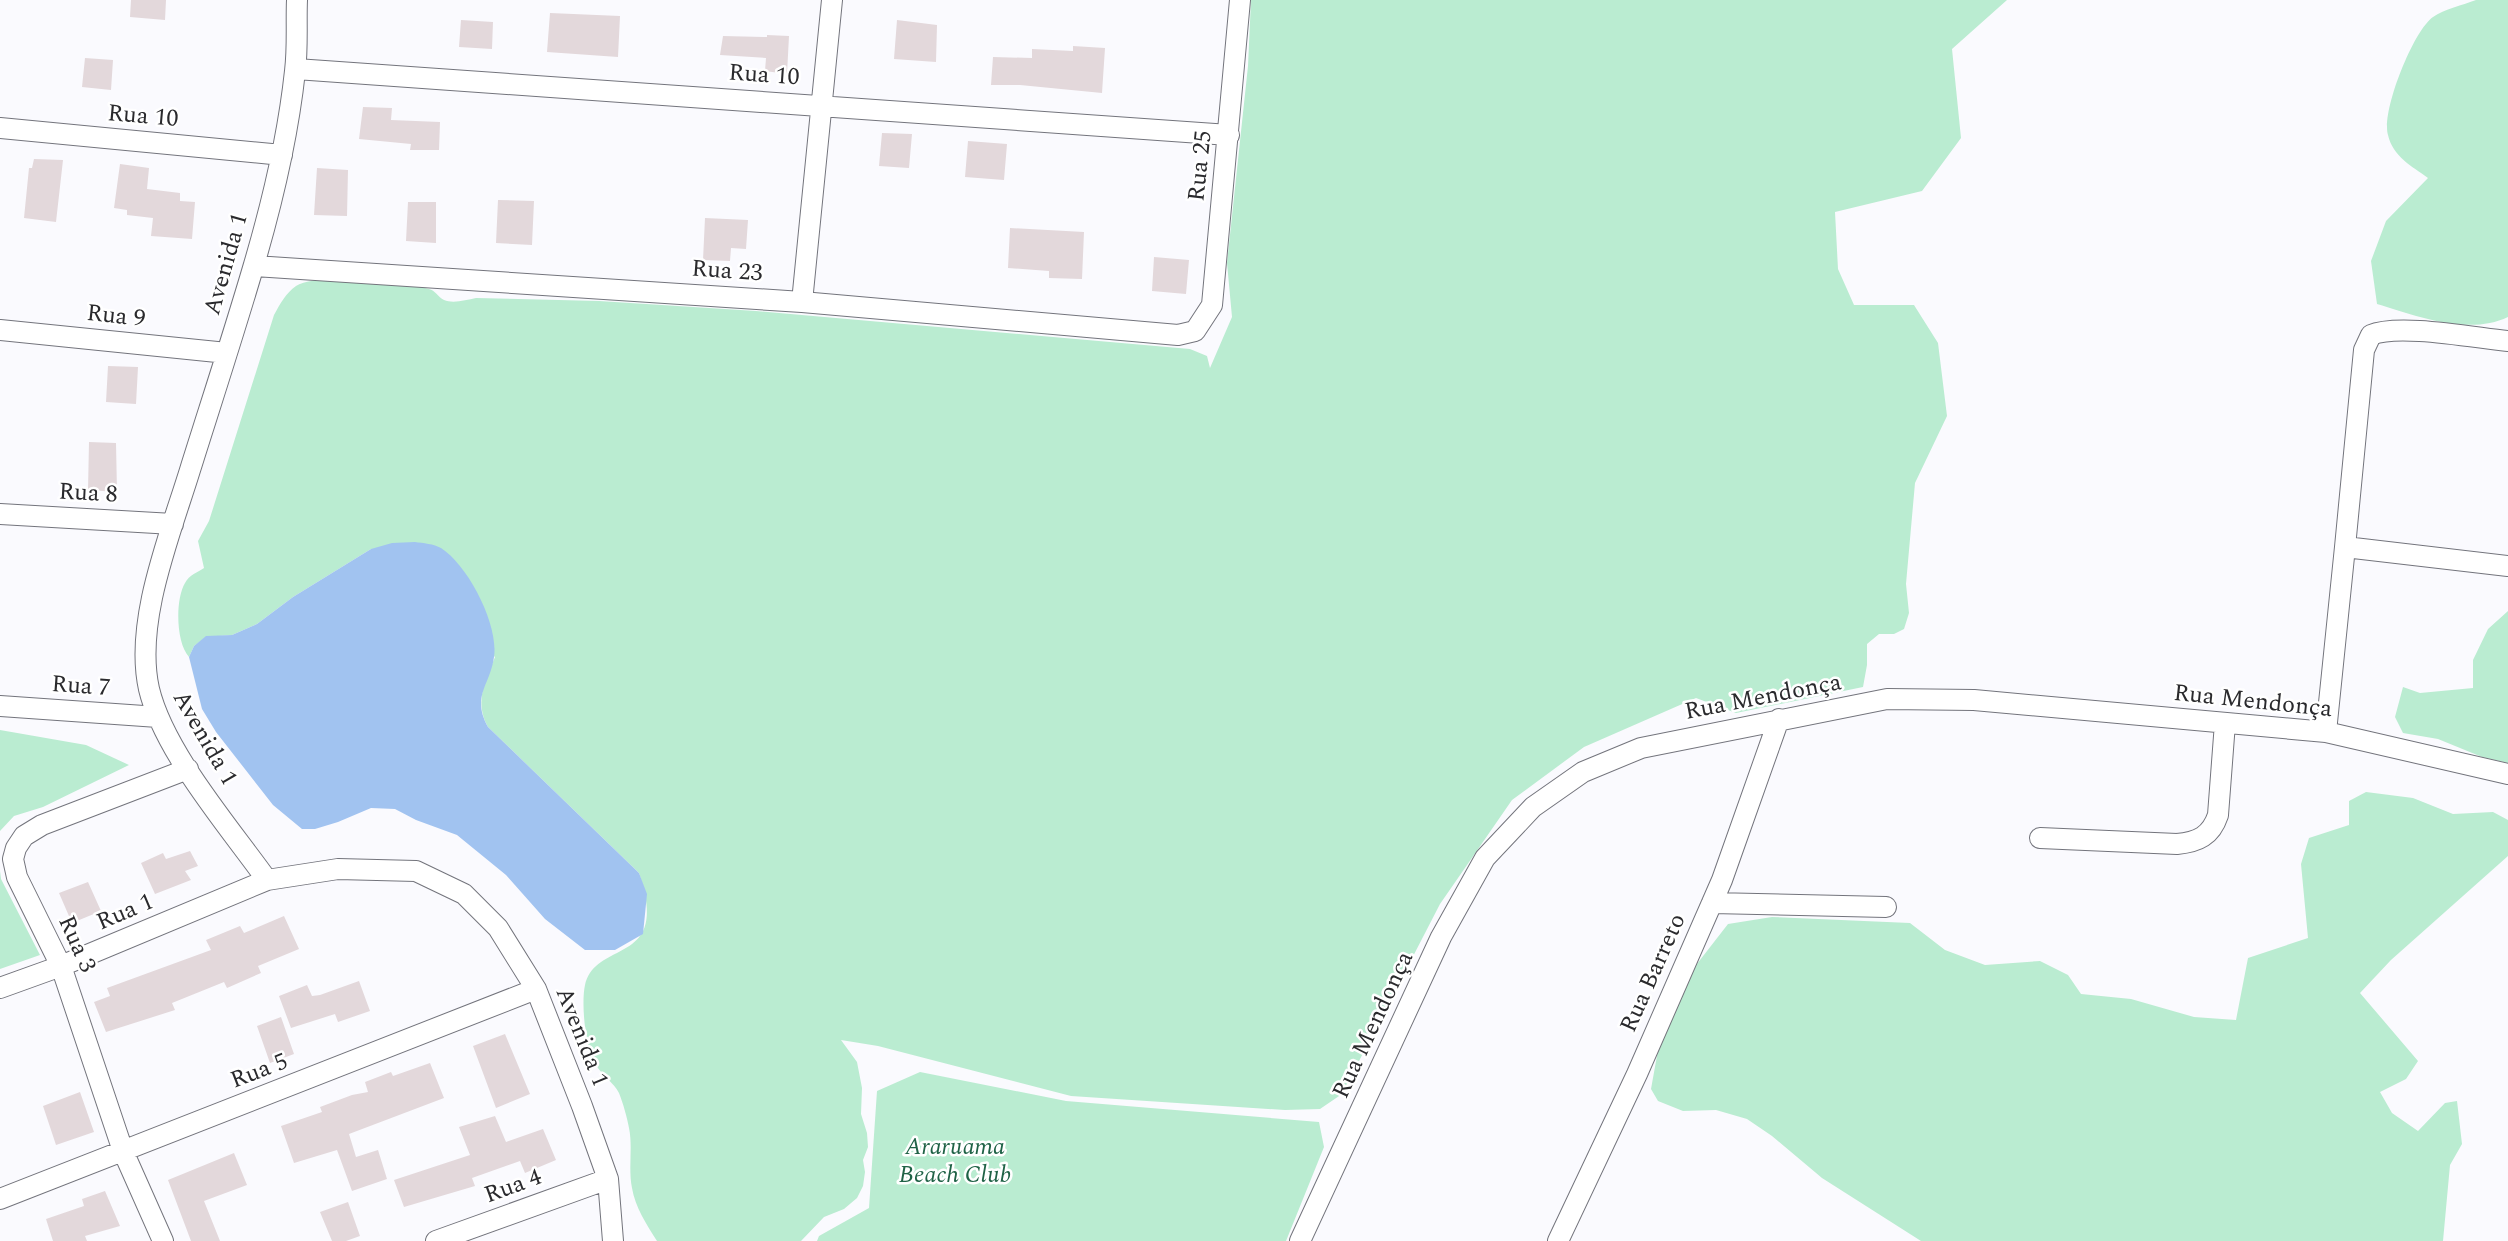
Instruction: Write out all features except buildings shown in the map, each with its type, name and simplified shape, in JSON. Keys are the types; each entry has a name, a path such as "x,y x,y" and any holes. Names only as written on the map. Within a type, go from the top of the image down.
{"street":[{"name":"Avenida 1","path":"297,0 296,69 282,155 254,266 174,524 150,610 145,639 149,690 158,717 188,769 267,880 338,869 416,871 464,894 498,928 536,990 559,1044 608,1179 613,1241"},
{"path":"802,302 832,0"},
{"name":"Rua 25","path":"1195,331 1212,305 1240,0"},
{"name":"Rua 10","path":"296,69 1229,135"},
{"name":"Rua 10","path":"0,128 282,155"},
{"name":"Rua 23","path":"254,266 802,302 1178,335 1195,331"},
{"name":"Rua 9","path":"0,330 227,353"},
{"path":"2326,732 2364,350 2371,335 2382,330 2508,341"},
{"name":"Rua 8","path":"0,514 174,524"},
{"path":"2345,547 2508,567"},
{"name":"Rua Mendonça","path":"1300,1241 1441,938 1485,858 1533,807 1583,772 1641,748 1887,699 1974,700 2326,732 2508,774"},
{"name":"Rua 7","path":"0,706 158,717"},
{"name":"Rua Barreto","path":"1558,1241 1712,903 1779,719"},
{"path":"2040,838 2178,844 2193,842 2204,837 2214,827 2217,815 2225,723"},
{"name":"Rua 3","path":"163,1241 123,1151 61,966 17,877 13,859 16,848 24,836 42,825 188,769"},
{"name":"Rua 1","path":"0,988 61,966 267,880"},
{"path":"1712,903 1886,908"},
{"name":"Rua 5","path":"0,1199 536,990"},
{"name":"Rua 4","path":"436,1241 608,1179"}],"green space":[{"path":"1251,0 2007,0 1952,49 1961,138 1922,191 1835,212 1838,269 1854,305 1914,305 1938,343 1947,416 1915,483 1906,584 1909,613 1904,629 1894,634 1879,634 1867,644 1867,665 1863,687 1736,713 1696,698 1584,747 1512,800 1440,904 1342,1094 1320,1109 1285,1110 1071,1096 878,1046 841,1040 857,1062 862,1088 861,1114 867,1133 868,1147 863,1160 865,1172 863,1186 857,1198 844,1209 824,1217 801,1241 657,1241 642,1216 634,1195 630,1173 630,1135 622,1101 617,1089 592,1058 584,1014 585,985 592,971 603,961 628,947 639,937 646,924 646,903 639,873 488,727 481,700 495,657 371,549 293,597 257,624 232,635 206,637 194,646 189,657 181,642 178,610 182,590 189,578 204,568 198,541 209,521 274,315 286,295 296,286 322,279 361,279 417,286 431,290 444,300 451,302 476,298 599,301 756,311 1190,349 1207,356 1210,368 1232,317 1227,263 1248,66"},
{"path":"2476,0 2508,0 2508,317 2477,325 2442,322 2377,304 2371,261 2386,221 2428,178 2399,155 2390,143 2387,124 2389,109 2400,73 2417,38 2433,17 2448,9"},
{"path":"2508,611 2508,763 2482,757 2438,739 2403,733 2395,717 2403,687 2420,693 2473,688 2473,660 2488,629"},
{"path":"0,730 86,745 129,765 43,807 14,816 0,831"},
{"path":"2366,792 2413,798 2453,814 2493,812 2508,820 2508,856 2391,960 2360,993 2418,1061 2406,1079 2380,1092 2392,1113 2418,1131 2445,1103 2457,1101 2462,1144 2450,1165 2443,1241 1921,1241 1822,1178 1772,1136 1747,1119 1716,1110 1683,1111 1658,1101 1651,1089 1660,1039 1686,978 1728,924 1772,917 1910,923 1945,950 1985,965 2040,961 2068,975 2081,994 2131,999 2194,1017 2236,1020 2248,958 2308,938 2301,864 2309,838 2349,825 2349,801"},
{"path":"0,871 1,879 40,955 0,969"},
{"name":"Araruama Beach Club","path":"920,1072 1066,1101 1319,1122 1324,1147 1286,1241 817,1241 819,1236 869,1208 877,1091"}],"water":[{"path":"415,542 441,548 451,556 471,582 487,613 492,629 494,657 483,691 481,707 488,727 639,873 647,894 643,934 615,950 585,950 545,919 506,875 457,835 416,820 395,809 371,808 315,829 302,829 273,805 216,732 202,709 189,657 194,646 206,636 232,635 257,624 293,597 371,549 392,543"}]}
